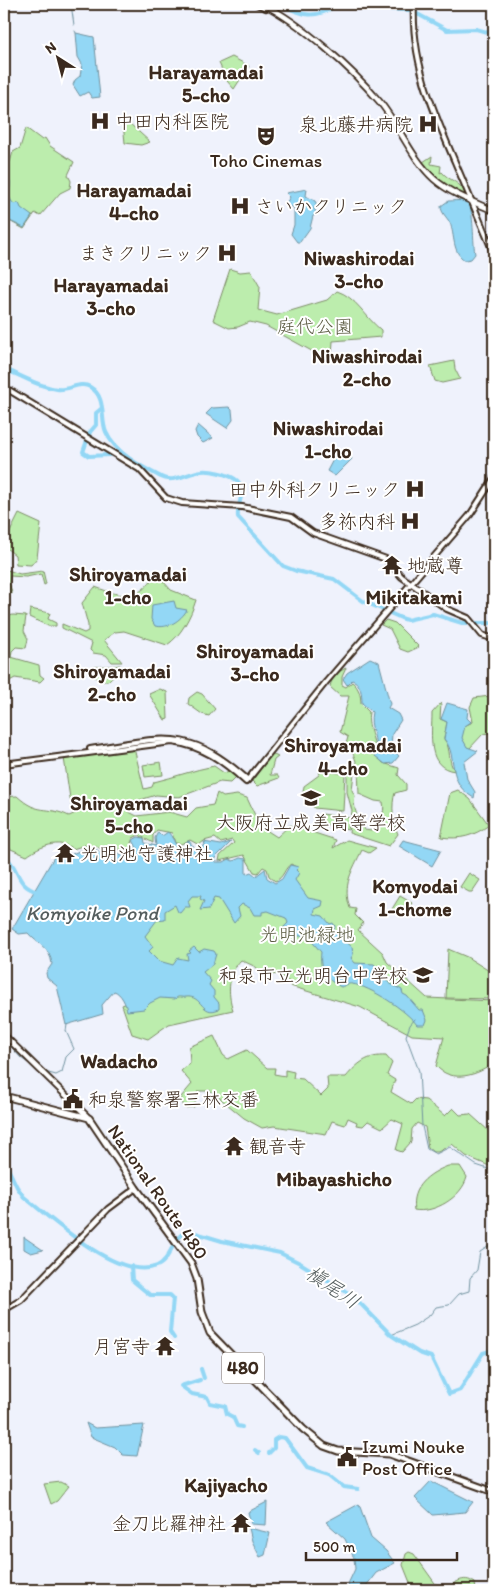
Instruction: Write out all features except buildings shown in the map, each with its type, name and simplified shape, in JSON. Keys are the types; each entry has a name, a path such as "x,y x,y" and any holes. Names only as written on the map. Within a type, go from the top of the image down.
{"highway":[{"name":"National Route 480","path":"4,1096 86,1116 136,1188 179,1245 196,1274 202,1312 210,1333 315,1439 338,1451 374,1452 397,1457 494,1492"}],"main road":[{"path":"257,4 291,22"},
{"path":"263,4 291,22 321,46 379,102 434,179 446,188 494,211"},
{"path":"414,4 413,15 417,61 422,78 494,254"},
{"path":"4,388 89,437 139,469 166,498 182,503 236,507 283,514 314,534 384,558 398,575 447,609 472,621 482,635 494,639"},
{"path":"4,763 172,739 191,742 209,750 247,781 312,699 470,515 494,478"},
{"path":"4,1035 86,1116"},
{"path":"4,1310 25,1296 108,1209 136,1188"}],"green space":[{"path":"232,57 249,66 234,89 227,81 219,63"},
{"path":"123,123 129,123 150,142 141,145 125,143"},
{"path":"26,128 42,140 45,138 50,146 74,162 68,175 71,181 70,188 60,193 40,216 35,213 24,229 4,218 4,166 5,162 10,162 13,152 20,148"},
{"path":"432,156 431,164 441,166 440,173 442,172 457,183 465,193 463,195 441,181 423,162"},
{"name":"庭代公園","path":"230,269 240,272 251,271 260,287 258,310 277,315 327,300 337,291 350,298 381,330 381,337 333,341 332,356 319,355 266,326 250,322 238,327 229,328 213,320"},
{"path":"454,361 455,369 460,379 442,383 435,381 430,366"},
{"path":"19,514 41,524 37,558 31,565 16,564 15,555 6,548 8,536"},
{"path":"4,569 20,574 43,571 46,584 44,585 41,574 26,577 10,576 9,582 12,593 6,593 5,591 4,596 4,574 7,575 7,573"},
{"path":"156,573 171,590 196,600 185,625 167,645 124,631 115,632 104,640 122,662 112,662 106,655 93,653 90,650 92,643 62,628 62,624 84,633 88,631 82,603 95,587 122,595 130,595 143,589"},
{"path":"30,609 50,613 48,619 56,623 56,626 48,626 29,617"},
{"path":"13,615 26,616 24,631 28,639 26,648 16,647 12,651 11,657 39,665 40,675 44,678 40,682 15,678 4,684 4,617"},
{"path":"386,620 395,623 419,647 408,652 400,649 390,629 381,625"},
{"path":"120,665 122,667 108,681 99,681 91,672 92,668 95,667"},
{"path":"346,668 342,677 342,685 346,687 352,682 356,686 361,698 361,704 369,712 368,718 376,756 383,763 399,768 398,775 406,784 406,790 395,793 393,814 398,834 389,846 349,833 352,811 347,792 347,774 351,770 354,773 352,790 355,796 355,810 364,830 372,831 381,817 384,807 383,802 375,801 359,794 356,761 346,744 348,737 340,732 349,696 340,696 330,687 336,675"},
{"path":"160,689 167,692 168,719 165,720 149,694"},
{"path":"197,692 202,694 215,709 209,716 202,714 188,704 189,698"},
{"path":"494,697 492,712 494,732 483,734 469,749 462,743 461,736 464,726 473,722 470,707 474,698"},
{"path":"441,703 440,719 447,722 444,739 448,747 451,764 455,771 446,769 439,764 433,749 432,713"},
{"name":"光明池緑地","path":"134,748 144,789 152,787 154,782 214,766 224,773 229,771 236,777 230,783 220,782 179,797 156,795 130,803 127,811 137,816 169,812 187,817 196,808 213,805 217,793 223,797 237,795 247,798 260,826 277,837 290,825 336,840 333,848 347,840 376,848 369,853 362,850 349,878 347,892 350,908 356,909 355,915 363,923 358,930 383,953 387,962 427,998 494,1001 494,1063 480,1071 465,1076 450,1075 442,1072 436,1066 444,1037 412,1035 360,1007 290,986 291,983 278,974 263,976 256,967 241,960 231,977 229,990 233,1010 169,1024 148,1039 132,1034 122,1005 127,1003 139,947 158,908 203,885 260,901 296,867 291,864 280,878 275,881 269,876 267,869 263,867 258,873 254,872 244,855 219,861 220,856 234,843 232,840 221,843 215,838 204,841 199,845 190,840 181,844 175,843 172,833 157,830 153,835 153,843 139,835 133,838 131,843 135,848 129,855 118,849 103,851 97,846 88,847 85,845 73,849 62,844 55,844 43,847 27,856 4,846 4,797 17,796 31,806 69,816 76,813 75,807 71,805 64,758"},
{"path":"272,754 278,757 274,760 270,775 277,775 279,778 257,786 252,781"},
{"path":"161,762 163,775 145,777 143,765"},
{"path":"320,770 345,774 343,811 314,808 303,792 304,786 319,775"},
{"path":"458,790 470,799 489,825 467,836 441,837 450,793"},
{"path":"322,814 350,818 348,830 320,823"},
{"path":"469,873 480,880 472,892 460,887"},
{"path":"400,896 412,903 403,916 392,909"},
{"path":"448,949 467,957 494,974 493,999 446,998"},
{"path":"214,1036 223,1055 228,1059 247,1050 267,1068 275,1068 274,1074 285,1076 285,1070 294,1072 293,1078 303,1079 321,1096 328,1089 327,1077 346,1077 363,1061 373,1057 386,1056 392,1063 387,1075 395,1080 391,1092 411,1104 416,1099 426,1100 445,1116 453,1108 460,1115 470,1114 490,1132 494,1131 494,1168 466,1156 452,1144 438,1152 433,1152 428,1148 425,1127 417,1123 412,1129 411,1142 402,1152 396,1150 403,1124 392,1119 382,1128 368,1121 363,1126 356,1125 357,1122 348,1118 345,1125 332,1121 326,1134 274,1126 262,1128 244,1118 211,1091 198,1091 194,1107 184,1108 181,1097 192,1084 181,1071 190,1063 189,1047"},
{"path":"448,1166 460,1166 467,1177 459,1191 438,1207 422,1211 414,1210 415,1194 422,1182"},
{"path":"61,1482 69,1486 57,1501 51,1504 44,1484"},
{"path":"409,1552 414,1554 437,1586 443,1589 466,1579 475,1583 476,1590 413,1590 403,1565 406,1554"}],"water":[{"path":"76,33 94,37 100,97 92,98 88,92 80,96 73,85 80,76 82,64 78,57"},
{"path":"4,177 7,177 10,181 9,195 11,201 14,204 19,203 21,208 32,216 24,228 4,218"},
{"path":"307,189 306,196 315,201 317,205 314,208 317,214 313,216 310,228 300,242 297,242 291,234 294,225 294,207 287,207 286,203 290,197 286,193"},
{"path":"448,201 463,201 468,203 470,207 475,254 471,259 465,260 456,248 452,228 441,208"},
{"path":"229,407 232,410 233,420 227,428 206,414 212,408"},
{"path":"198,425 213,438 203,443 197,437 195,431"},
{"path":"347,452 352,459 335,476 327,471 336,454"},
{"path":"174,601 176,608 187,610 184,614 177,621 169,625 155,626 151,619 152,605"},
{"path":"370,658 379,662 390,704 388,708 398,714 401,720 392,734 391,747 399,756 393,763 385,764 375,756 376,744 371,723 372,712 362,703 359,686 355,681 352,680 347,685 343,679 347,673"},
{"path":"447,703 468,709 467,718 471,722 465,726 462,738 467,747 478,751 464,762 467,779 475,792 474,798 465,792 459,784 451,753 444,739 447,722 441,719"},
{"name":"Komyoike Pond","path":"158,832 162,836 168,832 179,851 187,850 186,842 189,841 195,849 200,849 205,845 204,842 221,845 231,842 215,858 215,862 224,862 229,859 233,861 240,858 246,859 246,874 251,872 256,876 265,869 267,878 275,883 282,879 290,865 299,867 296,870 299,873 295,880 308,898 323,901 322,906 315,909 314,914 323,916 330,924 333,923 335,926 334,931 352,947 353,955 351,958 355,963 374,964 389,983 402,990 403,994 419,1010 423,1010 427,1020 425,1025 417,1025 397,1006 368,989 351,984 341,987 331,981 322,969 321,952 307,936 296,936 291,928 283,928 288,923 286,918 268,911 262,912 262,915 254,915 250,908 242,904 238,908 240,916 234,923 219,899 214,898 209,909 200,910 204,901 200,899 201,896 192,896 188,901 190,907 185,907 180,913 175,905 165,911 165,919 157,920 145,936 153,947 149,951 159,961 173,965 178,958 188,960 187,954 191,953 189,951 194,947 199,952 204,949 214,951 216,954 213,964 203,972 211,981 209,985 219,1003 219,1009 209,1010 192,997 179,997 175,999 160,998 150,1003 144,1009 127,1011 123,999 114,991 102,1005 103,1014 66,1025 57,986 47,978 46,973 52,964 49,954 28,933 19,934 12,929 54,857 62,854 66,857 81,850 85,852 93,847 105,856 114,851 127,858 133,856 137,848 133,840 138,837 144,838 145,843 156,846 155,838"},
{"path":"403,840 441,850 432,866 399,846"},
{"path":"24,1237 43,1250 31,1253 24,1249"},
{"path":"86,1423 95,1428 144,1425 137,1456 123,1455 115,1447 91,1437"},
{"path":"431,1481 473,1502 465,1512 433,1515 415,1498"},
{"path":"267,1502 266,1525 251,1524 248,1512"},
{"path":"359,1504 371,1538 386,1551 395,1563 376,1573 363,1590 350,1590 348,1584 355,1569 354,1558 345,1539 326,1522"},
{"path":"249,1528 270,1533 265,1555 260,1557 252,1541"}],"waterway":[{"path":"71,4 74,25"},
{"path":"280,4 309,15 323,12 338,4"},
{"path":"366,4 376,9 410,10 447,30 476,29 494,34"},
{"path":"4,369 50,388 61,389 82,385 90,387 99,396 104,426 110,440 130,459 161,477 171,479 206,471 223,474 235,479 239,482 242,491 238,517 283,566 296,571 334,579 363,601 407,620 433,614 462,623 494,623"},
{"path":"102,408 96,413 96,425 90,432 83,452 89,456 109,455"},
{"path":"4,856 13,866 21,881 30,889 38,892"},
{"path":"415,1019 410,1025 406,1036 419,1071 422,1126 427,1149 436,1154 450,1147 476,1165 494,1171"},
{"path":"45,1072 56,1075 62,1072 66,1057 74,1049 66,1031 67,1025"},
{"path":"4,1039 21,1058 38,1070"},
{"name":"槇尾川","path":"4,1160 24,1197 87,1246 124,1265 142,1269 157,1266 166,1258 179,1237 189,1231 222,1241 280,1253 300,1263 353,1296 391,1335 419,1353 431,1357 449,1394 460,1390 483,1353 490,1351 494,1357"},
{"path":"391,1335 415,1325 430,1315 436,1307 449,1305 459,1294 469,1291 470,1278 477,1270 480,1252 494,1243"},
{"path":"131,1266 132,1280 150,1295 170,1295 173,1298 170,1332 174,1338"},
{"path":"201,1369 204,1378"},
{"path":"200,1380 181,1386 192,1394 207,1397 210,1403 225,1406 227,1414 233,1417 237,1426 242,1427"},
{"path":"269,1453 274,1448 274,1440 279,1437 285,1438 307,1468 329,1475 344,1487 358,1489"},
{"path":"255,1450 259,1453"}],"place":[{"name":"中田内科医院","path":"100,121"},
{"name":"泉北藤井病院","path":"428,124"},
{"name":"Toho Cinemas","path":"266,136"},
{"name":"さいかクリニック","path":"240,206"},
{"name":"まきクリニック","path":"227,253"},
{"name":"田中外科クリニック","path":"415,489"},
{"name":"多祢内科","path":"410,521"},
{"name":"地蔵尊","path":"392,565"},
{"name":"大阪府立成美高等学校","path":"311,798"},
{"name":"光明池守護神社","path":"65,853"},
{"name":"和泉市立光明台中学校","path":"423,975"},
{"name":"和泉警察署三林交番","path":"73,1099"},
{"name":"観音寺","path":"234,1146"},
{"name":"月宮寺","path":"165,1346"},
{"name":"Izumi Nouke Post Office","path":"347,1457"},
{"name":"金刀比羅神社","path":"241,1523"}],"district":[{"name":"Harayamadai 5-cho","path":"206,84"},
{"name":"Harayamadai 4-cho","path":"134,202"},
{"name":"Niwashirodai 3-cho","path":"359,270"},
{"name":"Harayamadai 3-cho","path":"111,296"},
{"name":"Niwashirodai 2-cho","path":"367,368"},
{"name":"Niwashirodai 1-cho","path":"328,440"},
{"name":"Shiroyamadai 1-cho","path":"128,586"},
{"name":"Mikitakami","path":"414,597"},
{"name":"Shiroyamadai 3-cho","path":"255,662"},
{"name":"Shiroyamadai 2-cho","path":"112,682"},
{"name":"Shiroyamadai 4-cho","path":"343,756"},
{"name":"Shiroyamadai 5-cho","path":"129,814"},
{"name":"Komyodai 1-chome","path":"415,898"},
{"name":"Wadacho","path":"119,1061"},
{"name":"Mibayashicho","path":"334,1179"},
{"name":"Kajiyacho","path":"226,1485"}]}
